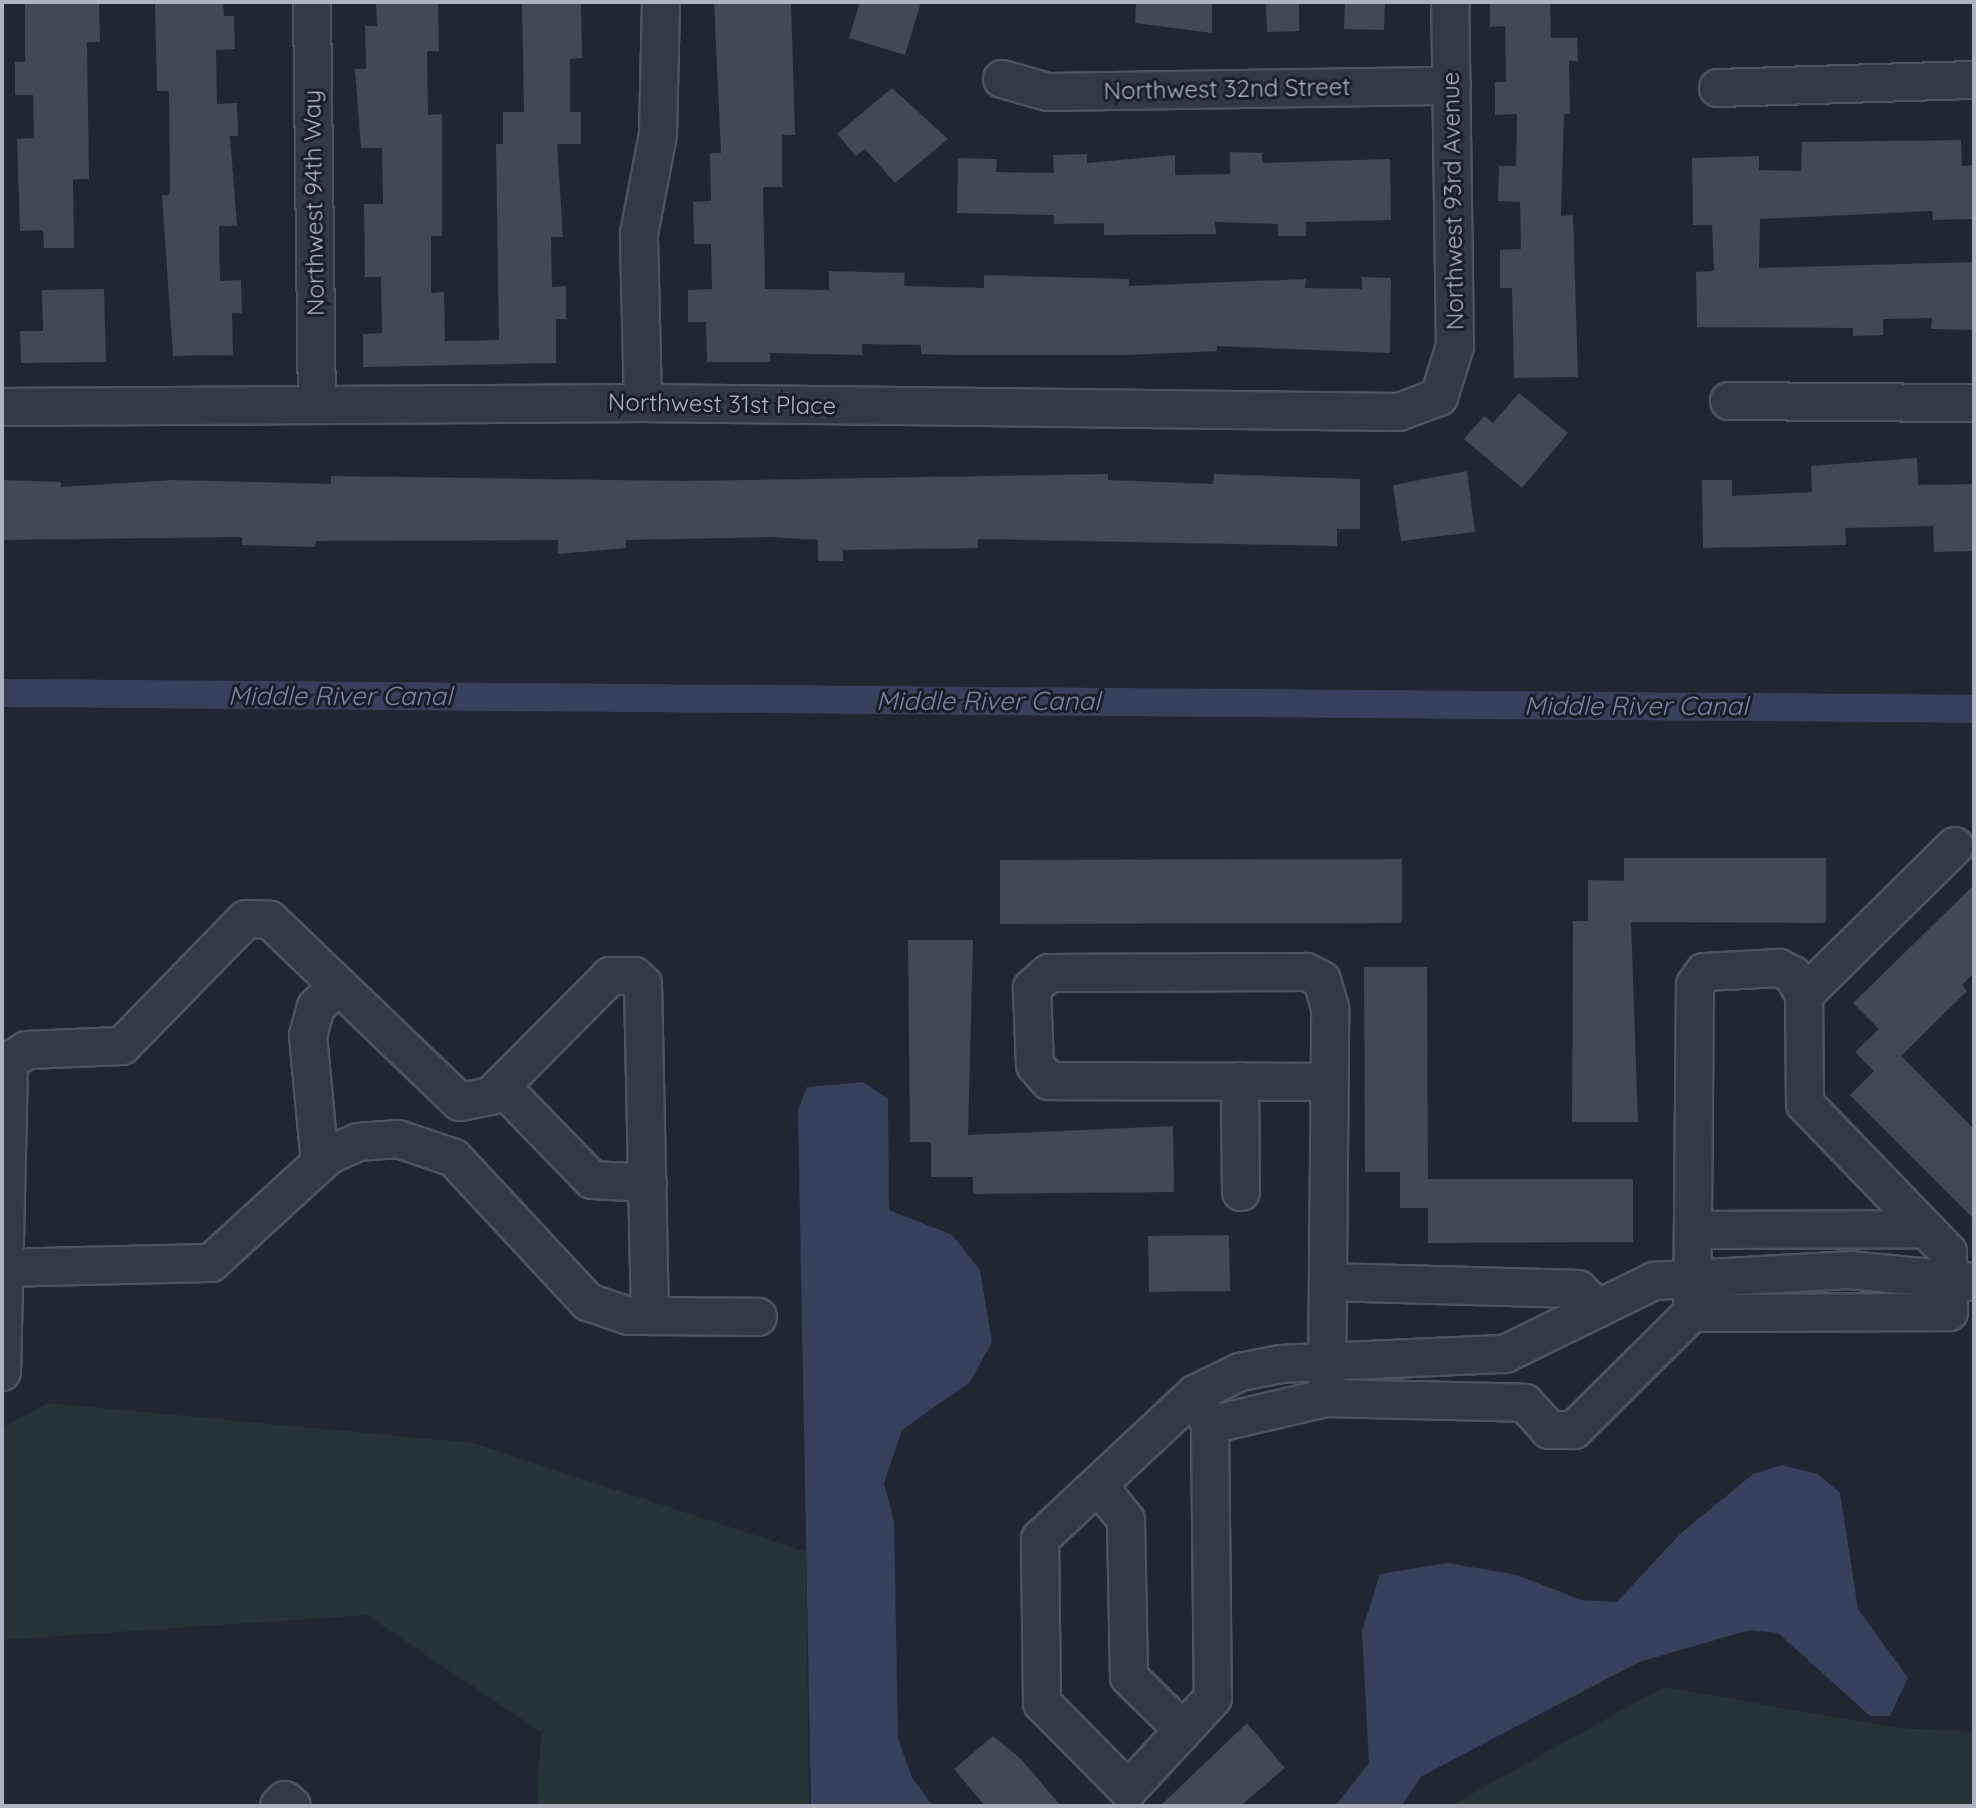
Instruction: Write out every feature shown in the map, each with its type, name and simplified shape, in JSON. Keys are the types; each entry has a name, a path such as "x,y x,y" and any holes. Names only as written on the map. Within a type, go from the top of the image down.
{"street":[{"name":"Northwest 94th Way","path":"312,2 317,403"},
{"path":"643,403 639,234 658,134 661,2"},
{"name":"Northwest 93rd Avenue","path":"1439,397 1455,346 1450,2"},
{"name":"Northwest 32nd Street","path":"1002,79 1048,92 1452,86"},
{"path":"1718,88 1974,80"},
{"name":"Northwest 31st Place","path":"2,407 643,403 1399,412 1439,397"},
{"path":"1729,401 1974,403"},
{"path":"1804,995 1955,846"},
{"path":"2,1372 6,1058 27,1050 122,1046 246,919 270,920 460,1102"},
{"path":"1203,1410 1213,1698 1128,1790 1042,1703 1040,1539 1099,1486 1203,1410 1240,1372 1525,1403 1549,1430 1574,1430 1692,1313 1695,985 1704,972 1779,968 1793,975 1804,995 1805,1104 1948,1252 1962,1280 1949,1312 1692,1313"},
{"path":"1327,1380 1330,1008 1322,980 1306,972 1049,973 1032,988 1035,1065 1049,1081 1329,1082"},
{"path":"460,1102 491,1096 610,976 634,976 643,984 650,1316"},
{"path":"320,1163 308,1036 316,1007 338,986"},
{"path":"1240,1081 1241,1192"},
{"path":"501,1086 592,1180 648,1183"},
{"path":"442,1150 460,1102"},
{"path":"4,1268 211,1263 320,1163 358,1142 398,1139 442,1150 588,1302 650,1316 758,1317"},
{"path":"1694,1230 1924,1229"},
{"path":"1327,1380 1505,1354 1654,1281 1849,1270 1962,1280"},
{"path":"1328,1282 1578,1289 1598,1309"},
{"path":"1099,1486 1126,1520 1129,1677 1183,1730"},
{"path":"279,1806 285,1800 292,1806"}],"shaded area":[{"path":"48,1403 473,1443 806,1552 809,1806 537,1806 541,1732 367,1615 2,1640 2,1427"},
{"path":"1664,1687 1897,1728 1974,1732 1974,1806 1450,1806"}],"water":[{"path":"863,1082 888,1099 889,1210 952,1235 980,1270 992,1342 970,1382 902,1430 884,1483 894,1522 898,1738 912,1778 933,1806 811,1806 798,1110 807,1087"},
{"path":"1782,1465 1818,1474 1840,1493 1858,1609 1908,1678 1890,1716 1870,1716 1778,1633 1750,1630 1639,1662 1422,1776 1401,1806 1335,1806 1369,1763 1362,1631 1380,1574 1448,1563 1517,1575 1581,1600 1617,1602 1679,1535 1753,1474"}],"building":[{"path":"25,2 99,2 100,42 87,42 89,179 73,179 74,248 44,248 43,230 20,231 17,139 34,138 33,95 15,95 15,62 25,62"},
{"path":"155,2 223,2 224,16 234,16 235,49 216,50 217,104 237,103 238,136 230,136 237,226 219,226 220,281 241,280 242,313 232,313 233,355 173,356 162,195 170,195 169,91 157,91"},
{"path":"376,2 438,2 439,51 427,51 428,115 442,114 442,236 431,236 431,293 444,292 445,341 499,340 496,144 503,144 503,112 524,112 522,2 581,2 582,58 570,59 570,112 581,112 581,144 557,144 563,237 551,237 552,287 566,286 566,319 556,319 556,363 363,367 363,334 382,333 381,277 365,277 364,204 383,204 382,148 361,148 355,69 366,69 365,26 377,26"},
{"path":"714,2 791,2 795,135 782,135 782,187 763,187 765,289 829,290 829,271 905,273 904,286 984,288 984,275 1129,279 1129,286 1306,279 1305,288 1362,289 1362,277 1391,278 1390,353 1217,346 1217,351 1127,355 954,355 921,354 921,345 862,344 862,355 770,353 770,362 707,362 706,322 688,322 688,290 712,289 711,244 694,244 693,202 711,201 710,153 721,153"},
{"path":"860,2 921,2 905,55 849,38"},
{"path":"1136,2 1212,2 1212,33 1135,23"},
{"path":"1266,2 1299,2 1299,31 1267,32"},
{"path":"1345,2 1385,2 1384,30 1344,29"},
{"path":"1490,2 1550,2 1551,38 1577,38 1578,61 1569,61 1570,114 1564,114 1561,216 1573,215 1578,377 1514,378 1512,288 1500,288 1500,250 1521,249 1520,202 1498,201 1499,166 1516,166 1517,114 1495,115 1495,82 1506,82 1505,26 1490,27"},
{"path":"892,88 948,139 895,183 865,149 856,156 837,134"},
{"path":"1961,140 1962,166 1974,165 1974,219 1933,220 1932,211 1760,219 1759,268 1974,262 1974,330 1931,329 1932,318 1883,319 1883,335 1853,336 1853,328 1697,327 1696,272 1714,271 1712,225 1693,225 1692,158 1759,156 1759,170 1801,171 1802,142"},
{"path":"1230,152 1262,153 1262,163 1390,159 1391,220 1306,222 1306,236 1278,236 1278,224 1215,222 1216,234 1104,235 1104,223 1054,224 1054,215 957,213 958,158 997,159 996,172 1054,173 1053,155 1087,154 1087,163 1175,155 1175,175 1230,174"},
{"path":"104,289 106,362 21,363 20,331 43,331 42,290"},
{"path":"1519,393 1568,433 1522,488 1464,439 1484,416 1493,423"},
{"path":"1917,458 1918,485 1974,484 1974,551 1934,552 1933,526 1845,528 1846,545 1703,548 1702,480 1732,480 1732,496 1812,492 1811,466"},
{"path":"1467,471 1475,532 1401,541 1393,485"},
{"path":"1108,474 1108,480 1213,484 1214,474 1360,479 1360,529 1337,529 1337,546 978,539 978,548 843,550 843,561 818,561 818,540 772,537 626,540 626,548 558,554 558,540 316,541 315,547 242,545 242,537 2,540 2,480 61,482 61,487 172,480 331,484 331,476 682,481"},
{"path":"1624,858 1826,858 1826,923 1631,922 1638,1122 1572,1122 1573,921 1588,921 1588,880 1624,881"},
{"path":"1402,859 1402,923 1000,924 1000,860"},
{"path":"1974,885 1974,973 1962,985 1967,991 1901,1056 1974,1129 1974,1219 1850,1095 1874,1071 1855,1052 1879,1029 1853,1003"},
{"path":"908,940 973,940 968,1135 1173,1126 1174,1192 973,1194 973,1177 931,1177 931,1142 910,1142"},
{"path":"1364,967 1427,967 1428,1179 1633,1179 1633,1242 1428,1243 1428,1208 1400,1208 1400,1172 1365,1172"},
{"path":"1229,1235 1230,1291 1149,1292 1148,1236"},
{"path":"1247,1723 1285,1768 1240,1806 1160,1806"},
{"path":"993,1736 1021,1759 1061,1806 985,1806 954,1769"}],"waterway":[{"name":"Middle River Canal","path":"2,693 1974,709"}]}
